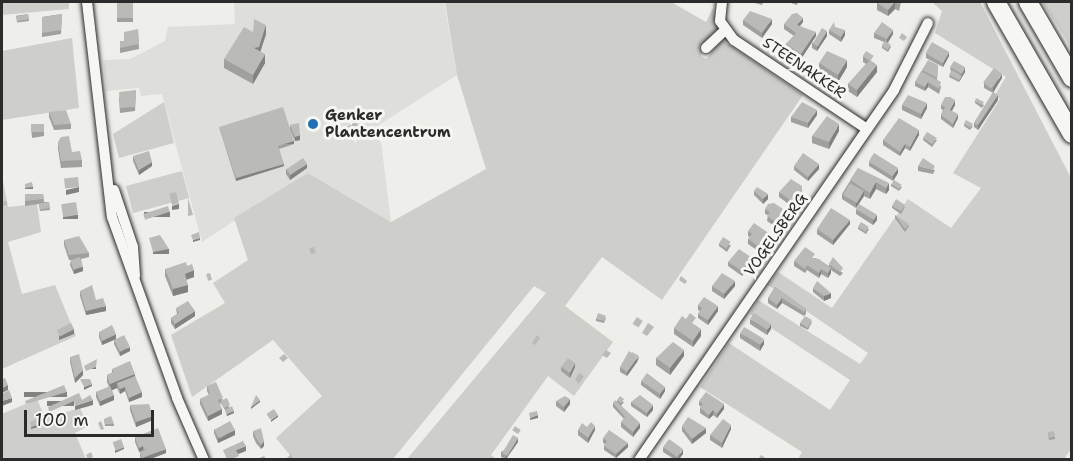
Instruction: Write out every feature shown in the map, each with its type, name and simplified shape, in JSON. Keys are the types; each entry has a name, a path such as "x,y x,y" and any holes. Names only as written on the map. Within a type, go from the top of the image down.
{"highway":[{"path":"996,2 1071,134"},
{"path":"1028,2 1071,78"}],"street":[{"path":"87,2 92,72 111,183 125,217 135,276 159,350 204,459"},
{"path":"706,48 724,31 719,15 723,2"},
{"name":"VOGELSBERG","path":"639,459 903,75 928,23"},
{"name":"STEENAKKER","path":"724,31 867,129"}],"shaded area":[{"path":"2,2 69,2 69,9 2,15"},
{"path":"234,2 444,2 457,75 379,125 391,222 308,173 202,242 162,94 141,96 139,88 106,91 103,60 130,59 165,41 168,27 235,24"},
{"path":"445,2 671,2 706,22 713,8 718,28 705,43 701,56 706,59 722,40 803,95 662,300 602,257 565,306 613,342 574,396 548,376 491,455 496,459 407,459 546,293 534,286 393,459 293,459 276,438 322,396 273,340 192,397 171,335 225,303 213,283 248,260 234,218 308,173 391,222 486,169 457,75"},
{"path":"932,2 980,2 1071,178 1072,448 1064,459 798,459 802,452 700,387 729,343 830,410 850,380 750,314 758,300 860,364 868,353 768,285 778,272 832,308 908,199 951,228 981,188 953,173 1000,99 995,95 1006,77 935,33 942,11"},
{"path":"1042,2 1071,2 1071,50 1066,39"},
{"path":"72,38 79,108 2,120 2,51"},
{"path":"164,102 174,143 119,158 113,134"},
{"path":"182,171 189,198 133,213 126,186"},
{"path":"2,176 8,207 37,204 41,232 8,242 22,294 55,285 76,336 2,369"},
{"path":"37,399 45,418 80,408 88,426 75,433 86,459 2,460 2,414"}],"building":[{"path":"117,2 133,2 133,18 117,18"},
{"path":"877,2 895,2 888,10"},
{"path":"750,11 772,19 762,33 743,20"},
{"path":"797,13 803,18 797,25 816,32 801,54 786,44 796,33 784,24 792,14"},
{"path":"28,14 29,19 17,21 16,16"},
{"path":"62,14 61,30 42,33 42,17"},
{"path":"254,19 266,25 259,47 254,48 265,54 253,75 224,59 244,27 253,32"},
{"path":"834,22 835,27 845,30 841,37 829,30"},
{"path":"882,22 893,30 887,39 874,33"},
{"path":"822,28 827,31 818,47 813,43"},
{"path":"138,29 139,44 120,48 120,41 124,41 124,32"},
{"path":"902,33 907,37 904,41 899,38"},
{"path":"885,41 891,45 887,50 882,46"},
{"path":"932,42 949,52 943,63 926,53"},
{"path":"827,51 847,60 838,75 819,63"},
{"path":"866,51 874,56 870,61 863,56"},
{"path":"870,60 877,65 857,90 848,84"},
{"path":"928,60 938,65 937,78 922,70"},
{"path":"954,61 965,67 962,74 950,67"},
{"path":"994,68 1002,74 991,88 983,82"},
{"path":"952,70 962,76 959,80 949,75"},
{"path":"921,71 941,82 939,89 928,82 925,87 915,82"},
{"path":"136,90 135,107 120,108 119,92"},
{"path":"993,92 998,95 978,125 974,123"},
{"path":"908,95 927,103 921,114 902,105"},
{"path":"945,97 955,100 950,110 958,114 953,124 941,115 945,107 941,105"},
{"path":"976,98 984,102 982,105 975,101"},
{"path":"802,102 817,110 808,123 791,117"},
{"path":"283,107 294,141 278,146 284,164 236,178 219,127"},
{"path":"66,110 71,124 54,125 49,112"},
{"path":"827,116 839,124 829,142 812,136"},
{"path":"899,118 919,130 910,147 905,144 900,152 883,140"},
{"path":"966,120 973,124 970,128 964,124"},
{"path":"356,122 359,128 344,135 341,130"},
{"path":"299,123 300,135 295,137 290,125"},
{"path":"31,124 44,124 44,132 31,132"},
{"path":"927,132 937,138 932,144 923,138"},
{"path":"69,136 72,152 80,151 82,160 61,161 58,142 61,137"},
{"path":"149,151 152,162 139,170 133,156"},
{"path":"803,153 819,164 808,177 794,166"},
{"path":"874,153 898,168 892,176 869,161"},
{"path":"303,158 307,164 290,175 286,169"},
{"path":"923,158 935,166 933,170 918,166"},
{"path":"858,168 889,183 886,188 876,182 870,193 850,180"},
{"path":"78,177 79,187 65,188 64,178"},
{"path":"791,179 802,186 802,192 794,203 779,192"},
{"path":"894,180 902,185 899,189 891,184"},
{"path":"32,182 33,187 25,188 25,184"},
{"path":"850,183 864,191 857,203 843,195"},
{"path":"757,187 768,194 763,199 754,191"},
{"path":"176,192 179,204 172,205 169,194"},
{"path":"25,194 43,194 44,199 25,201"},
{"path":"188,198 193,215 188,216"},
{"path":"896,199 905,205 901,211 892,206"},
{"path":"49,202 50,208 40,209 39,204"},
{"path":"76,202 78,215 63,217 61,204"},
{"path":"774,203 786,211 777,223 767,216 770,212 765,209 768,204"},
{"path":"859,204 877,215 874,220 856,209"},
{"path":"168,206 170,212 145,220 143,214"},
{"path":"831,208 850,220 833,240 817,229"},
{"path":"895,215 909,224 905,229"},
{"path":"861,222 869,227 865,232 858,227"},
{"path":"754,223 770,234 758,246 748,239 752,234 748,231"},
{"path":"199,232 200,238 193,240 191,235"},
{"path":"160,235 169,249 153,252 149,238"},
{"path":"79,236 89,253 69,255 64,240"},
{"path":"723,237 731,242 726,249 719,244"},
{"path":"314,247 316,253 311,254 309,249"},
{"path":"805,247 815,254 812,258 819,259 831,268 828,273 821,269 819,273 807,265 805,269 794,261"},
{"path":"739,249 751,257 742,271 728,262"},
{"path":"80,257 83,267 73,269 70,260"},
{"path":"833,257 843,268 840,272 829,264"},
{"path":"186,262 187,266 192,264 194,270 185,274 188,285 173,289 165,269"},
{"path":"210,273 212,280 208,281 206,274"},
{"path":"722,273 735,281 724,294 712,286"},
{"path":"681,276 687,281 685,284 679,280"},
{"path":"817,281 831,293 824,296 813,288"},
{"path":"92,285 96,300 103,298 106,306 86,311 80,291"},
{"path":"775,287 806,309 804,312 782,298 777,305 768,298"},
{"path":"704,297 718,306 708,320 698,314 702,308 698,305"},
{"path":"188,301 195,311 175,324 171,318 179,313 176,308"},
{"path":"598,313 606,316 604,321 596,319"},
{"path":"690,313 696,318 692,323 701,329 693,341 674,328 682,316 686,319"},
{"path":"754,313 771,324 767,330 750,319"},
{"path":"805,316 812,320 808,328 800,323"},
{"path":"637,317 643,321 638,328 633,324"},
{"path":"71,323 74,329 60,337 57,330"},
{"path":"648,323 654,327 647,336 642,333"},
{"path":"112,325 116,334 102,341 99,332"},
{"path":"744,327 764,339 760,345 740,333"},
{"path":"124,335 130,347 120,352 114,340"},
{"path":"537,335 540,338 535,345 532,343"},
{"path":"673,342 684,350 670,368 656,358"},
{"path":"606,350 611,353 607,358 602,355"},
{"path":"629,351 637,358 627,372 620,367"},
{"path":"79,354 83,370 75,378 70,357"},
{"path":"284,354 288,358 283,362 279,358"},
{"path":"568,358 575,363 570,373 561,367"},
{"path":"97,359 96,367 86,371 84,366"},
{"path":"130,361 135,374 110,384 107,375 113,372 112,369"},
{"path":"579,373 584,376 579,384 575,380"},
{"path":"647,373 665,387 660,394 641,381"},
{"path":"135,376 142,392 129,398 125,387 120,389 117,383"},
{"path":"5,378 8,385 2,388 2,379"},
{"path":"80,379 90,379 92,384 84,387"},
{"path":"216,382 223,398 218,400 222,409 208,416 200,399 210,394 207,386"},
{"path":"64,385 67,392 26,404 25,401"},
{"path":"110,386 114,395 100,401 96,392"},
{"path":"9,390 12,398 2,401 2,394"},
{"path":"706,392 724,404 717,414 713,410 709,415 700,408 703,404 699,401"},
{"path":"79,393 82,400 90,395 93,400 75,406 74,401 49,412 48,407"},
{"path":"256,395 260,400 251,407"},
{"path":"640,395 653,405 647,413 631,402"},
{"path":"565,396 570,399 564,407 556,401"},
{"path":"620,396 624,399 621,403 617,400"},
{"path":"227,398 230,405 224,408 221,401"},
{"path":"615,400 640,423 633,432 621,422 625,417 613,403"},
{"path":"149,404 153,416 136,422 130,405"},
{"path":"232,406 234,411 227,414 225,410"},
{"path":"274,409 278,415 270,420 267,414"},
{"path":"537,411 538,415 530,418 529,413"},
{"path":"111,416 114,424 105,424 104,419"},
{"path":"688,417 706,428 692,439 682,426"},
{"path":"40,418 42,423 31,427 30,422"},
{"path":"723,419 731,425 722,443 710,435"},
{"path":"101,421 104,429 101,430 98,423"},
{"path":"230,421 235,430 219,438 214,430"},
{"path":"591,422 595,426 588,438 578,430 582,423 587,427"},
{"path":"515,426 521,430 518,434 512,430"},
{"path":"158,428 166,449 142,458 140,452 145,450 143,446 139,448 135,437"},
{"path":"261,428 264,441 261,445 253,431"},
{"path":"609,430 628,443 616,454 604,446 607,441 603,438"},
{"path":"1054,431 1055,437 1049,438 1048,432"},
{"path":"513,435 518,438 507,456 502,453"},
{"path":"121,439 124,447 116,451 113,442"},
{"path":"669,439 683,449 677,457 663,447"},
{"path":"243,441 246,446 236,450 239,456 227,459 223,450"},
{"path":"91,452 93,457 88,459 86,455"}],"place":[{"name":"Genker Plantencentrum","path":"313,124"}]}
